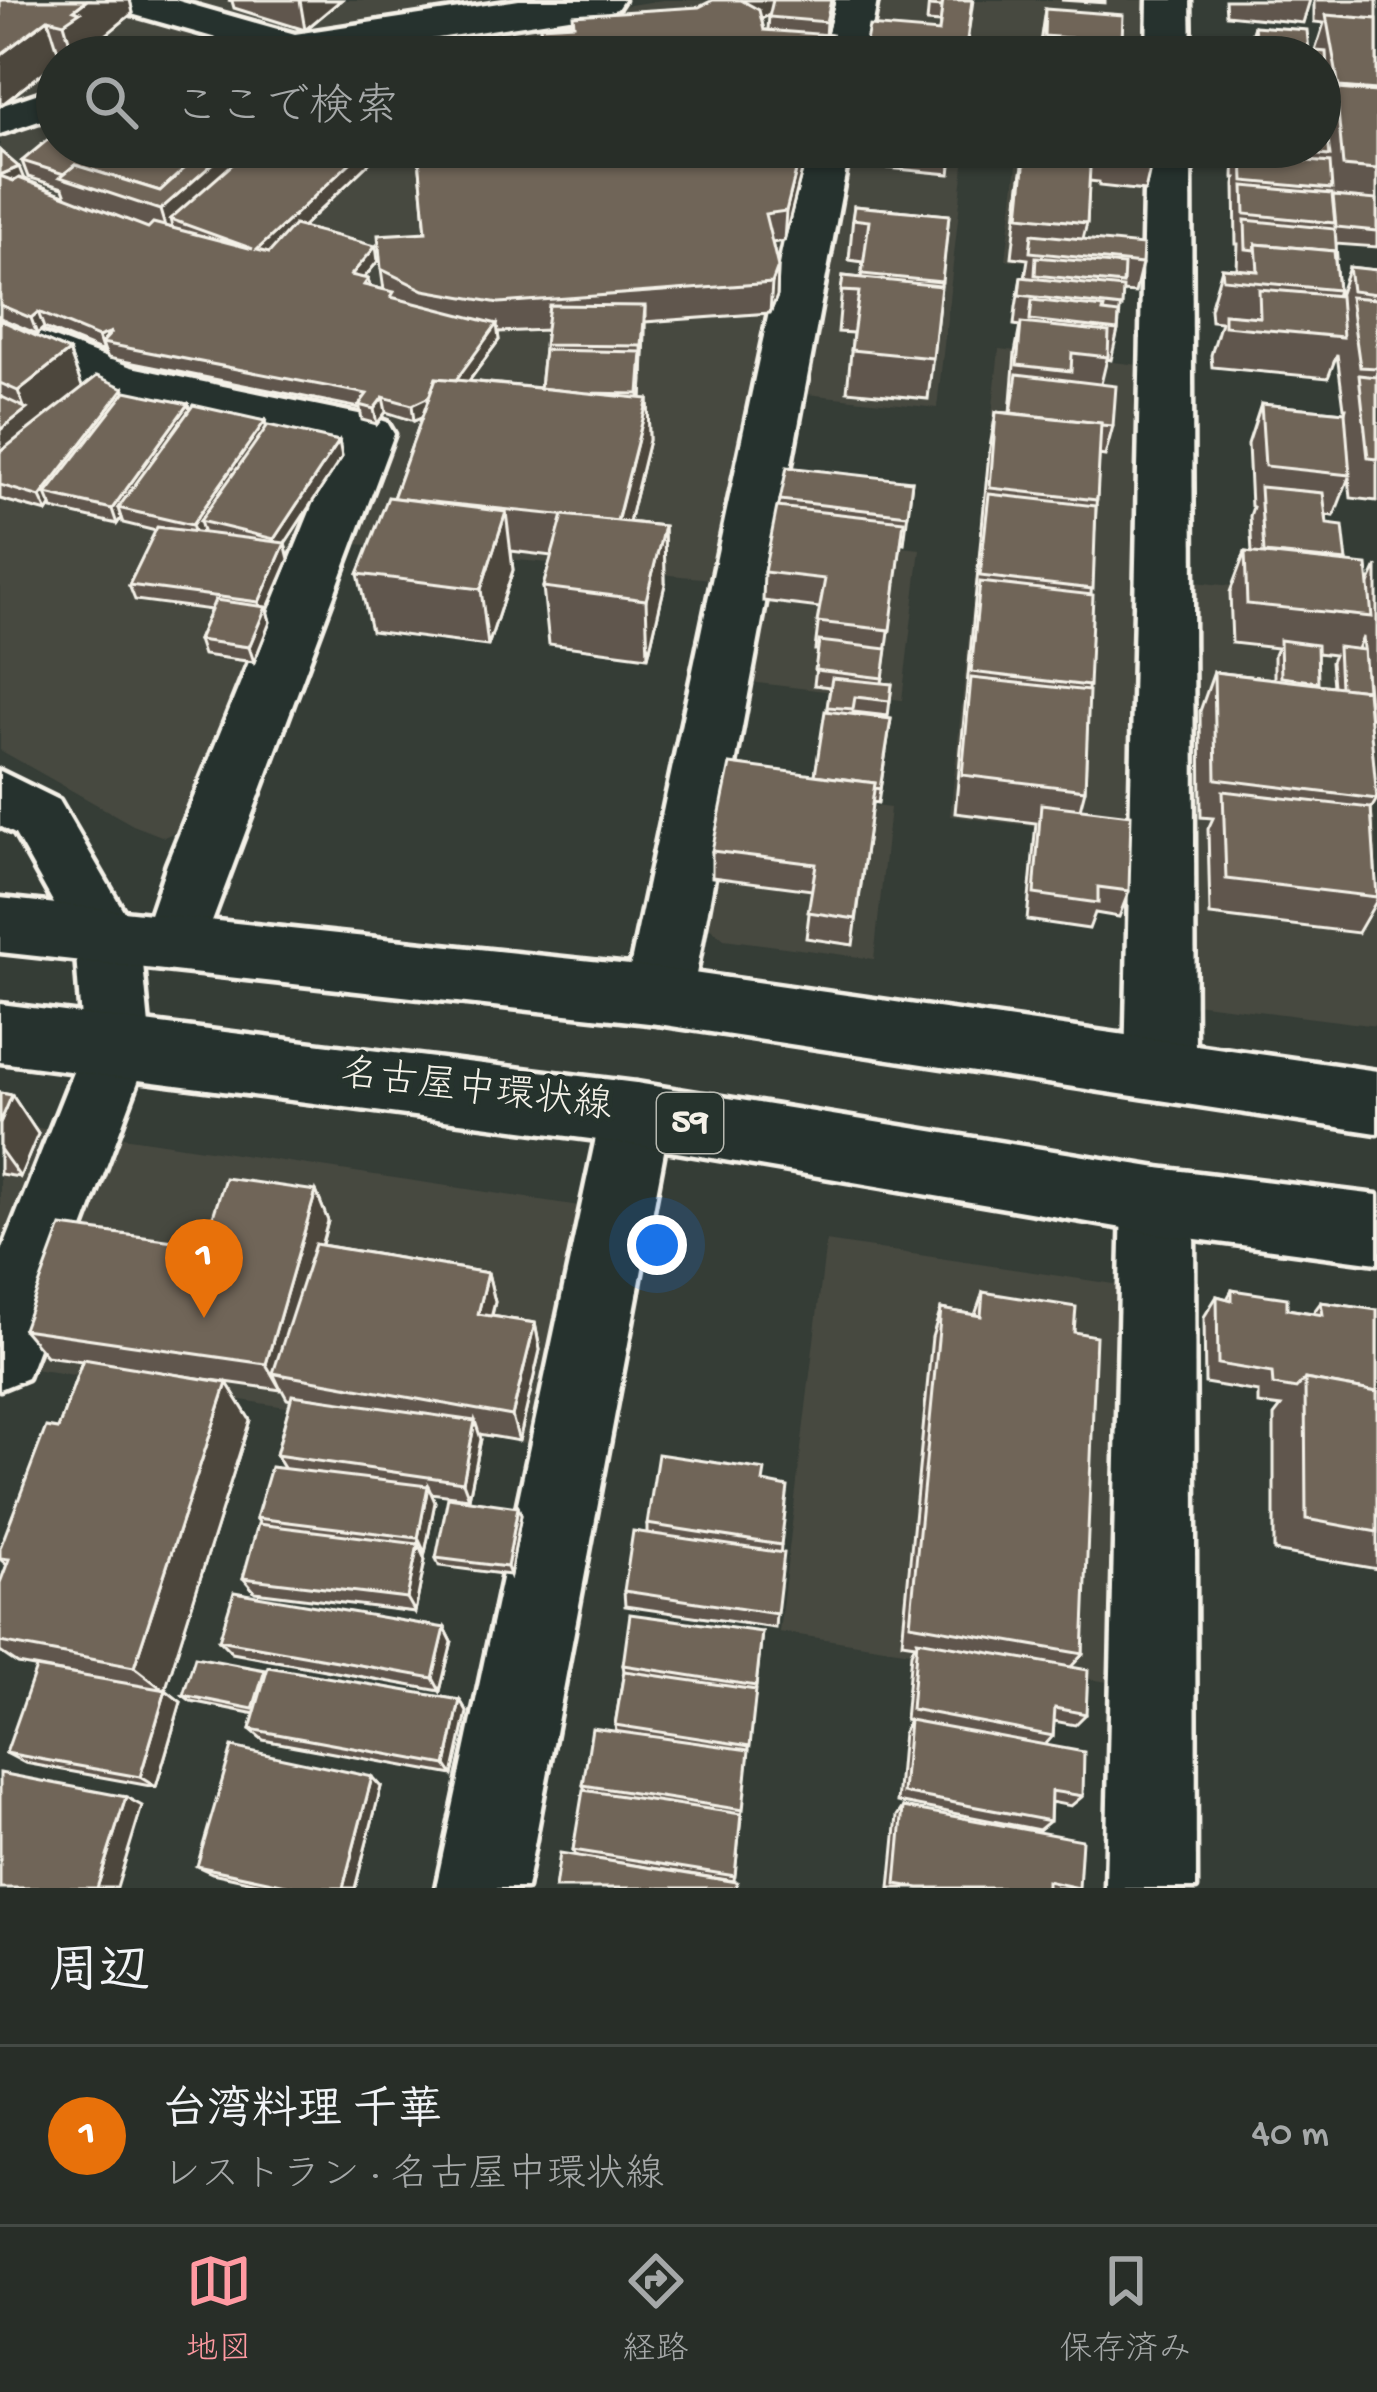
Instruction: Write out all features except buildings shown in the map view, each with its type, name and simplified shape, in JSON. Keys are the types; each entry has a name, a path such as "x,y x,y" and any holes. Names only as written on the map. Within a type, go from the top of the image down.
{"street":[{"path":"129,0 255,36"},
{"path":"358,36 602,0"},
{"path":"848,36 856,0"},
{"path":"1169,0 1169,36"},
{"path":"0,121 36,108"},
{"path":"658,996 823,168"},
{"path":"1160,1070 1168,168"},
{"path":"0,334 119,381 368,434 199,864 174,942"},
{"path":"0,795 37,817 108,938 117,1047 0,1352"},
{"path":"0,925 658,996 1377,1102"},
{"name":"名古屋中環状線","path":"0,1033 636,1114 1158,1201 1377,1229"},
{"path":"481,1888 636,1114"},
{"path":"1150,1888 1158,1201"}],"shaded area":[{"path":"0,0 96,0 196,28 193,36 36,36 36,97 0,110"},
{"path":"161,0 550,0 307,36 287,36"},
{"path":"663,0 843,0 835,36 423,36"},
{"path":"873,0 1154,0 1153,36 866,36"},
{"path":"36,118 36,168 808,168 722,580 346,543 389,432 123,368 0,322 0,131"},
{"path":"841,168 964,168 937,408 797,393"},
{"path":"1017,168 1151,168 1149,272 1006,260"},
{"path":"0,345 350,440 195,823 164,837 133,825 0,750"},
{"path":"999,349 1148,366 1140,839 950,816"},
{"path":"769,532 920,549 902,700 741,681"},
{"path":"1185,581 1377,601 1377,780 1371,780 1377,845 1377,1026 1187,1002"},
{"path":"722,786 890,808 874,959 724,939 697,917"},
{"path":"0,1122 51,1130 0,1258"},
{"path":"116,1136 593,1208 546,1446 27,1368"},
{"path":"826,1241 1120,1285 1115,1683 779,1632"}],"place":[{"name":"台湾料理 千華","path":"204,1318"}]}
